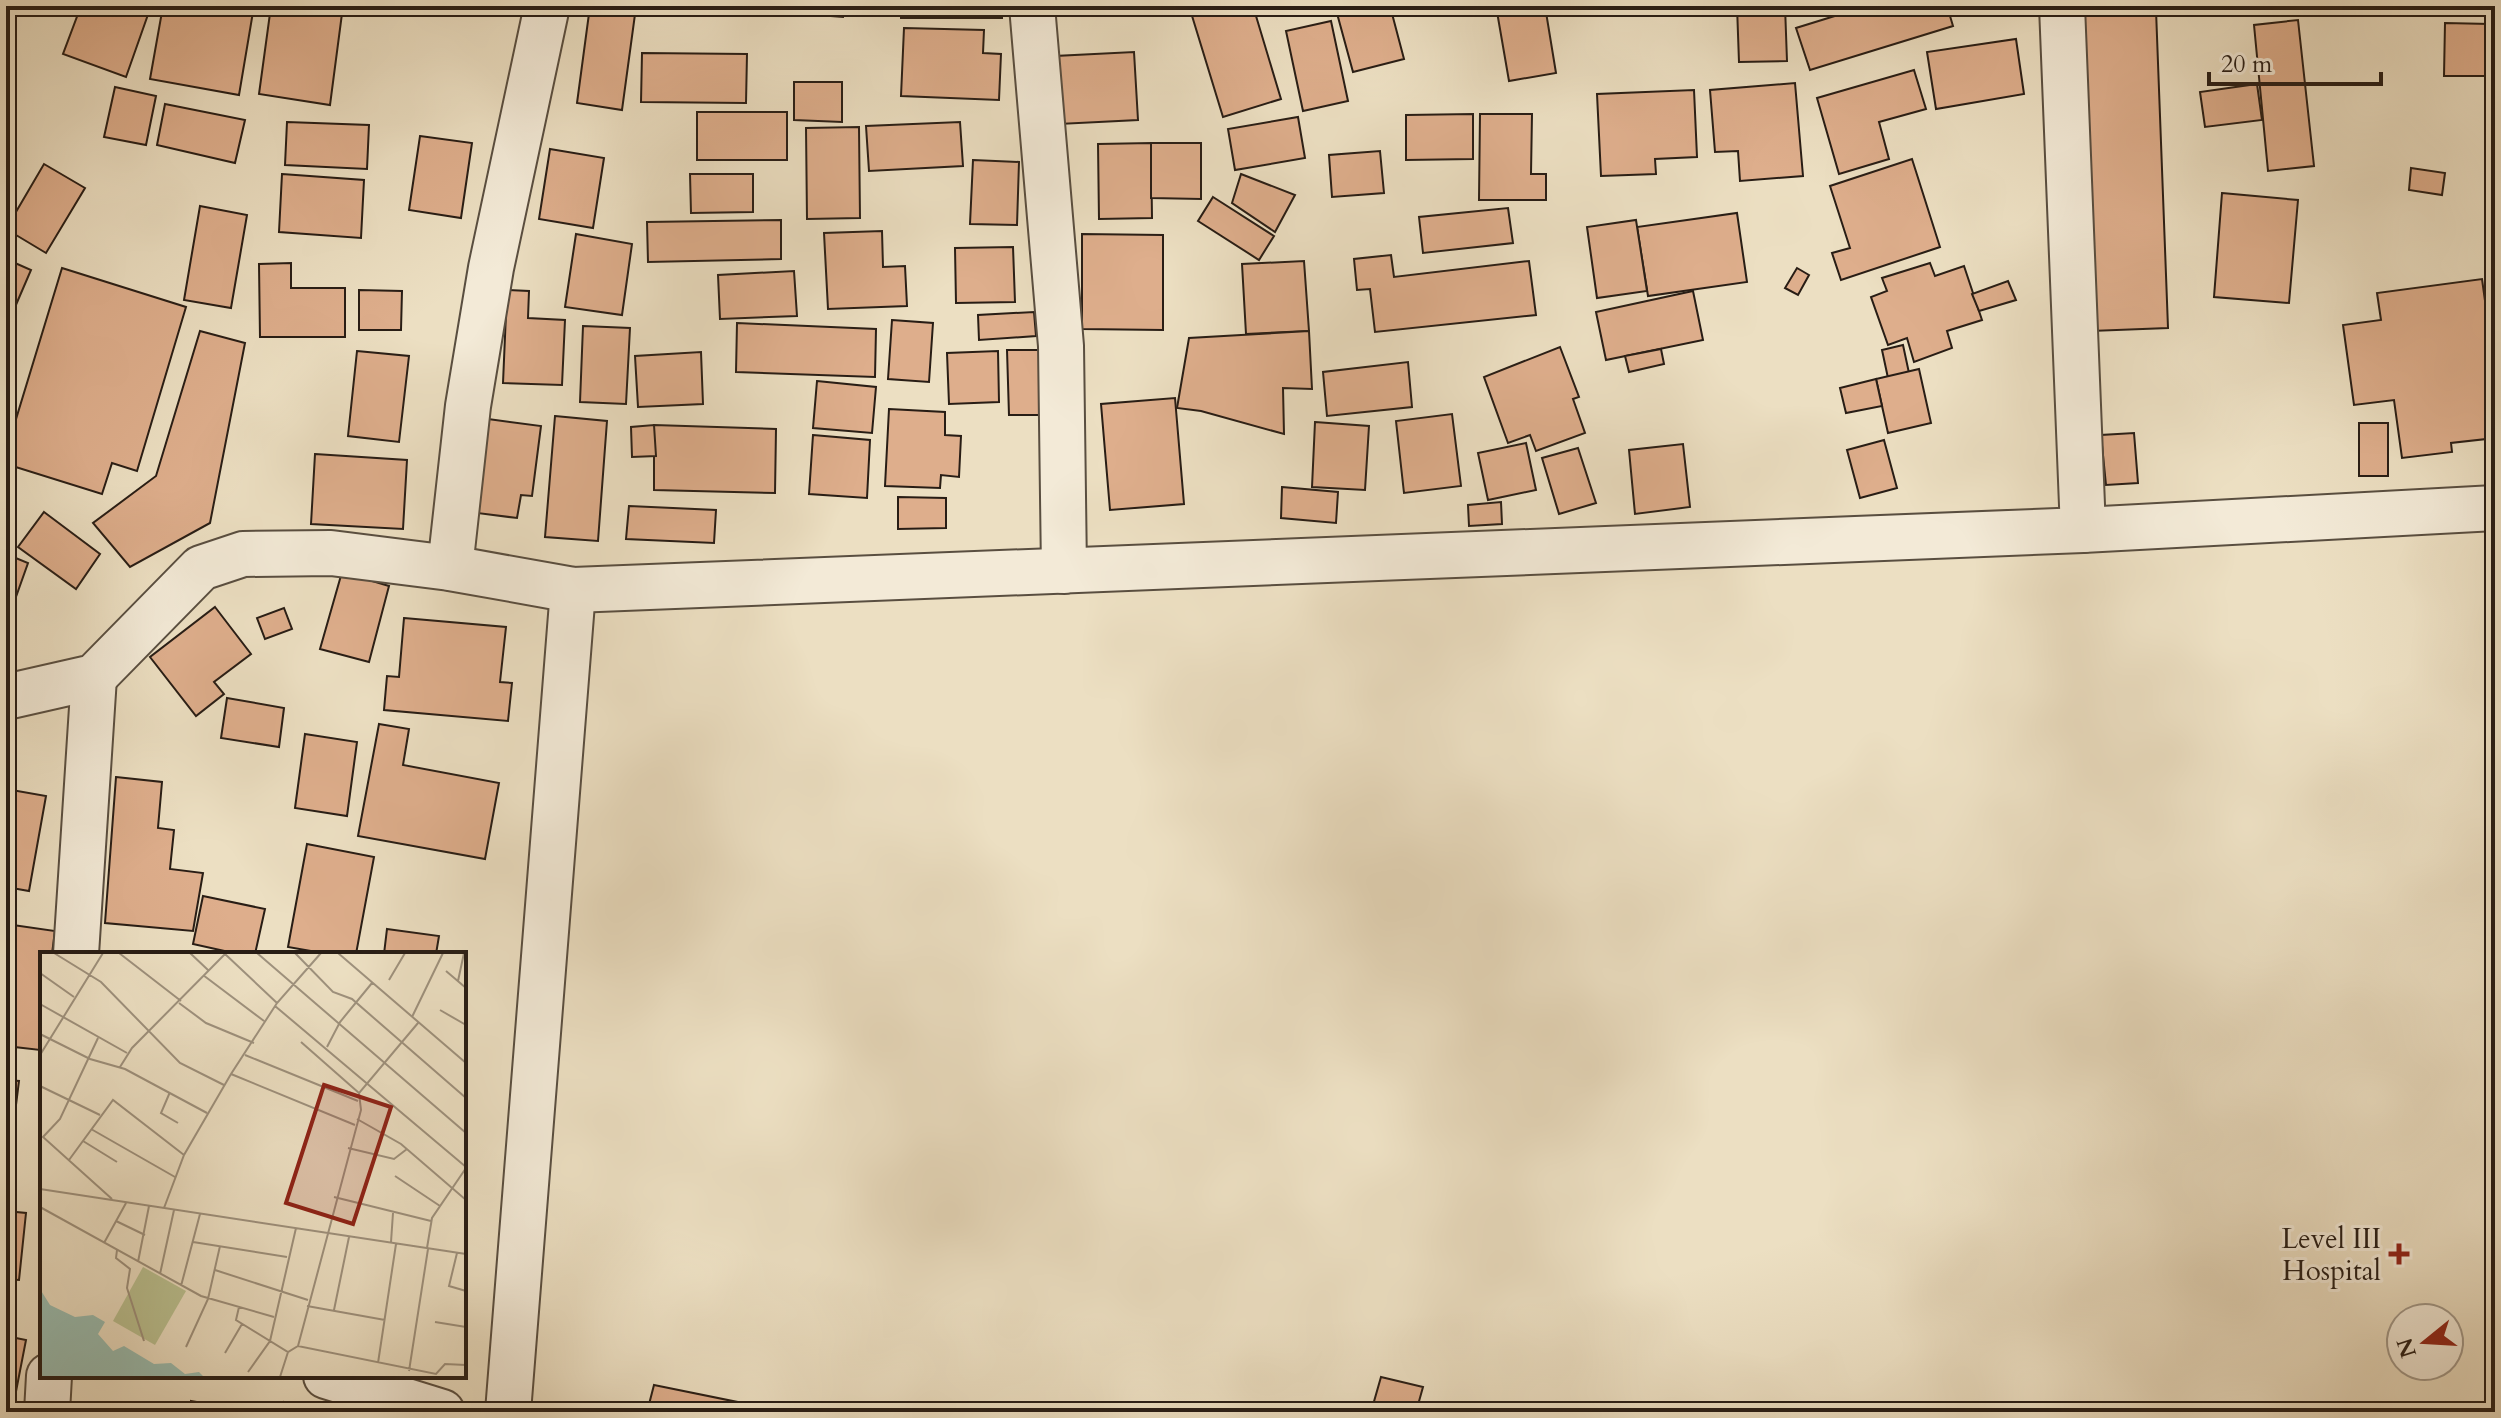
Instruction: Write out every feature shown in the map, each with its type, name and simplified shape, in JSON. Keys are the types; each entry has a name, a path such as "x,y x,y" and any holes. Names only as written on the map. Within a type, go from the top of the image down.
{"street":[{"path":"450,568 468,406 491,268 547,6"},
{"path":"1032,6 1061,346 1064,571"},
{"path":"2062,6 2083,530"},
{"path":"6,697 94,677 201,568 243,554 331,553 450,568 573,590 2083,530 2495,508"},
{"path":"508,1412 573,590"},
{"path":"76,952 94,677"},
{"path":"47,1412 49,1378"},
{"path":"332,1378 442,1412"}],"building":[{"path":"81,6 151,6 126,77 63,54"},
{"path":"163,6 254,6 239,95 150,79"},
{"path":"271,6 343,6 330,105 259,94"},
{"path":"590,6 636,7 622,110 577,103"},
{"path":"765,6 844,6 843,17 765,11"},
{"path":"901,6 1002,6 1002,18 901,18"},
{"path":"1189,6 1253,6 1281,99 1223,117"},
{"path":"1335,6 1390,6 1404,59 1353,72"},
{"path":"1496,6 1545,6 1556,73 1509,81"},
{"path":"1737,6 1785,6 1787,61 1739,62"},
{"path":"1867,6 1947,6 1953,26 1810,70 1796,28"},
{"path":"2487,6 2495,6 2495,24 2490,24"},
{"path":"2156,10 2168,328 2091,331 2079,13"},
{"path":"2298,20 2314,166 2268,171 2254,25"},
{"path":"1331,21 1348,101 1303,111 1286,31"},
{"path":"2445,23 2490,24 2489,76 2444,76"},
{"path":"904,28 984,30 983,53 1001,54 999,100 901,96"},
{"path":"2016,39 2024,94 1936,109 1927,52"},
{"path":"1134,52 1138,120 1059,124 1055,56"},
{"path":"642,53 747,54 746,103 641,102"},
{"path":"1914,70 1926,109 1879,122 1889,159 1839,174 1817,98"},
{"path":"794,82 842,82 842,122 794,120"},
{"path":"1795,83 1803,176 1740,181 1738,151 1715,152 1710,90"},
{"path":"2257,84 2262,120 2205,127 2200,92"},
{"path":"115,87 156,96 146,145 104,137"},
{"path":"1694,90 1697,157 1655,159 1656,174 1601,176 1597,94"},
{"path":"165,104 245,120 235,163 157,145"},
{"path":"697,112 787,112 787,160 697,160"},
{"path":"1473,114 1473,159 1406,160 1406,115"},
{"path":"1480,114 1532,114 1531,174 1546,174 1546,200 1479,200"},
{"path":"1298,117 1305,158 1235,170 1228,129"},
{"path":"287,122 369,125 367,169 285,165"},
{"path":"960,122 963,166 869,171 866,126"},
{"path":"859,127 860,218 807,219 806,128"},
{"path":"420,136 472,143 461,218 409,210"},
{"path":"1151,143 1152,218 1099,219 1098,144"},
{"path":"1151,143 1201,143 1201,199 1151,198"},
{"path":"550,149 604,158 593,228 539,219"},
{"path":"1380,151 1384,193 1332,197 1329,155"},
{"path":"1912,159 1940,247 1841,280 1832,253 1850,248 1830,186"},
{"path":"973,160 1019,162 1017,225 970,224"},
{"path":"44,164 85,188 46,253 6,229"},
{"path":"2411,168 2445,173 2442,195 2409,190"},
{"path":"282,174 364,180 361,238 279,232"},
{"path":"690,174 753,174 753,212 691,213"},
{"path":"1241,174 1295,195 1275,232 1232,203"},
{"path":"2222,193 2298,200 2289,303 2214,297"},
{"path":"1213,197 1274,236 1259,260 1198,221"},
{"path":"200,206 247,215 231,308 184,300"},
{"path":"1508,208 1513,243 1423,253 1419,217"},
{"path":"1737,213 1747,282 1648,296 1637,227"},
{"path":"781,220 781,259 648,262 647,222"},
{"path":"1636,220 1647,291 1597,298 1587,227"},
{"path":"882,231 883,267 905,266 907,306 828,309 824,233"},
{"path":"576,234 632,244 622,315 565,307"},
{"path":"1082,234 1163,235 1163,330 1082,329"},
{"path":"1013,247 1015,302 956,303 955,248"},
{"path":"1391,255 1394,277 1529,261 1536,315 1375,332 1370,289 1357,290 1354,259"},
{"path":"6,259 31,270 6,328"},
{"path":"1304,261 1309,331 1246,334 1242,264"},
{"path":"291,263 291,288 345,288 345,337 260,337 259,264"},
{"path":"1930,263 1935,276 1964,266 1982,320 1947,331 1952,348 1914,362 1907,338 1888,345 1871,297 1887,291 1882,278"},
{"path":"62,268 186,307 137,471 112,463 102,494 6,464 6,452"},
{"path":"1797,268 1809,275 1798,295 1785,288"},
{"path":"794,271 797,316 720,319 718,275"},
{"path":"2482,279 2495,373 2495,438 2451,443 2452,452 2402,458 2394,400 2354,405 2343,325 2381,320 2377,293"},
{"path":"2008,281 2016,300 1979,311 1972,294"},
{"path":"359,290 402,291 401,330 359,330"},
{"path":"507,290 529,291 528,318 565,320 562,385 503,383"},
{"path":"1693,291 1703,340 1606,360 1596,312"},
{"path":"1034,312 1036,336 979,340 978,315"},
{"path":"892,320 933,323 929,382 888,379"},
{"path":"737,323 876,329 875,377 736,372"},
{"path":"583,326 630,328 626,404 580,402"},
{"path":"200,331 245,343 210,523 130,567 93,523 156,476"},
{"path":"1309,331 1312,389 1283,388 1284,434 1201,411 1177,408 1189,338"},
{"path":"1903,345 1909,373 1888,378 1882,350"},
{"path":"1560,347 1579,397 1573,399 1585,433 1536,451 1530,435 1508,443 1484,377"},
{"path":"1661,349 1664,364 1629,372 1625,356"},
{"path":"1007,350 1046,350 1047,415 1009,415"},
{"path":"357,351 409,356 399,442 348,436"},
{"path":"998,351 999,402 949,404 947,353"},
{"path":"701,352 703,404 638,407 635,356"},
{"path":"1408,362 1412,407 1327,416 1323,372"},
{"path":"1919,369 1931,423 1888,433 1876,379"},
{"path":"1876,379 1882,406 1846,413 1840,388"},
{"path":"817,381 876,387 872,433 813,428"},
{"path":"1175,398 1184,504 1110,510 1101,404"},
{"path":"889,409 945,412 945,435 961,436 959,477 941,475 940,488 885,486"},
{"path":"1452,414 1461,486 1404,493 1396,421"},
{"path":"555,416 607,421 598,541 545,537"},
{"path":"488,419 541,426 532,496 521,495 517,518 477,513"},
{"path":"1315,422 1369,426 1365,490 1312,487"},
{"path":"2359,423 2388,423 2388,476 2359,476"},
{"path":"654,425 776,429 775,493 654,490"},
{"path":"654,425 656,456 632,457 631,427"},
{"path":"2134,433 2138,483 2106,485 2101,435"},
{"path":"813,435 870,440 867,498 809,494"},
{"path":"1884,440 1897,488 1860,498 1847,450"},
{"path":"1526,443 1536,490 1488,500 1478,453"},
{"path":"1683,444 1690,507 1635,514 1629,450"},
{"path":"1578,448 1596,503 1559,514 1542,458"},
{"path":"315,454 407,460 403,529 311,524"},
{"path":"1282,487 1338,492 1336,523 1281,518"},
{"path":"898,497 946,498 946,528 898,529"},
{"path":"1501,502 1502,524 1469,526 1468,505"},
{"path":"629,506 716,510 714,543 626,539"},
{"path":"44,512 100,554 76,589 18,547"},
{"path":"6,554 28,563 6,625"},
{"path":"342,572 389,586 369,662 320,649"},
{"path":"215,607 251,654 214,682 224,694 196,716 150,657"},
{"path":"284,608 292,629 265,639 257,618"},
{"path":"404,618 506,627 500,682 512,683 508,721 384,710 387,676 399,677"},
{"path":"227,698 284,708 279,747 221,738"},
{"path":"379,724 409,729 403,765 499,783 485,859 358,836"},
{"path":"305,734 357,742 347,816 295,808"},
{"path":"116,777 162,782 158,828 174,830 170,869 203,873 193,931 105,923"},
{"path":"6,789 46,796 29,891 6,887"},
{"path":"307,844 374,857 356,952 317,952 288,947"},
{"path":"203,896 265,909 255,952 229,952 193,944"},
{"path":"6,924 55,931 52,952 40,952 40,1050 6,1046"},
{"path":"387,929 439,936 436,952 384,952"},
{"path":"6,1080 19,1081 8,1169 6,1169"},
{"path":"6,1211 26,1213 19,1280 6,1279"},
{"path":"6,1336 26,1340 12,1412 6,1412"},
{"path":"1381,1377 1423,1387 1416,1412 1371,1412"},
{"path":"654,1385 777,1410 647,1412"},
{"path":"191,1401 244,1410 244,1412 190,1412"},
{"path":"284,1402 316,1412 281,1412"}],"place":[{"name":"Level III Hospital","path":"2399,1254"}]}
